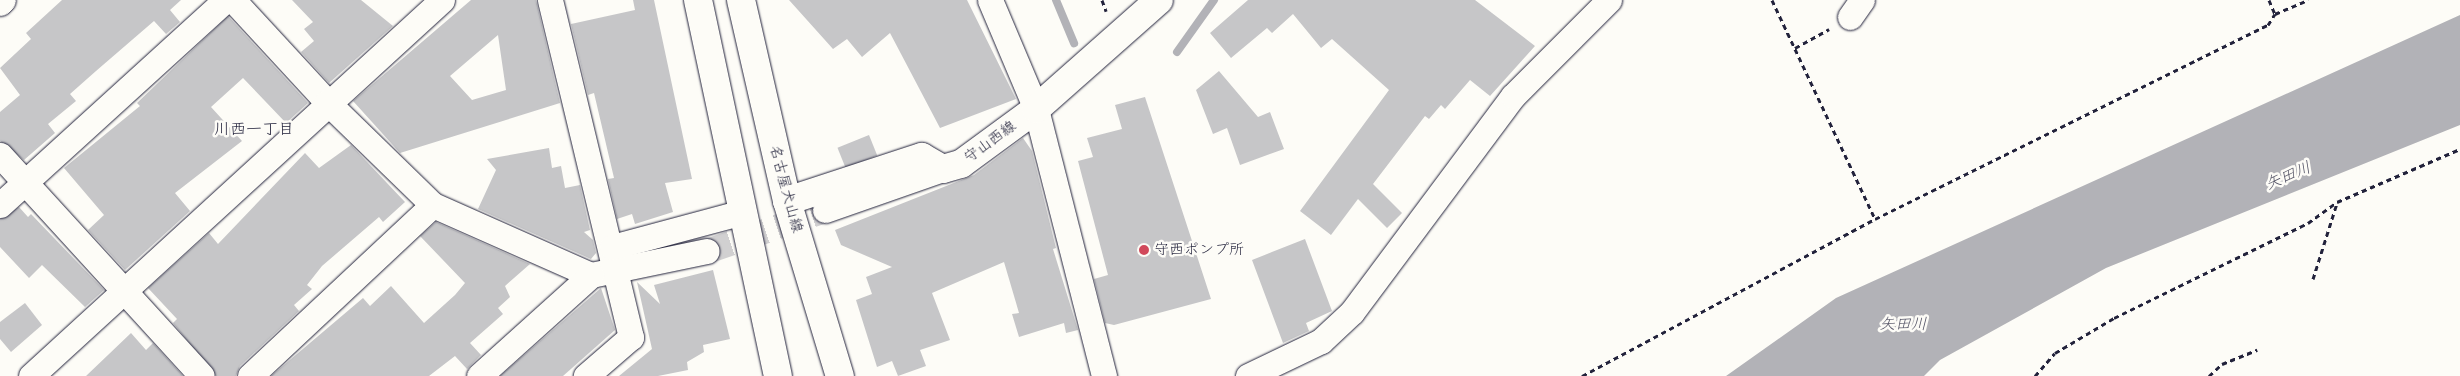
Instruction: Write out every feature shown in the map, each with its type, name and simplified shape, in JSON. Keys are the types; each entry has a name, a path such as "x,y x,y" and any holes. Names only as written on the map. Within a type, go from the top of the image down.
{"main road":[{"path":"698,0 778,376"},
{"name":"名古屋犬山線","path":"740,0 787,201 840,376"},
{"name":"守山西線","path":"943,169 960,164 1036,109 1159,0"},
{"path":"787,201 922,157 943,169"}],"street":[{"path":"0,3 3,0"},
{"path":"0,205 225,0"},
{"path":"234,0 327,102 433,205 591,275"},
{"path":"31,376 327,102 442,0"},
{"path":"550,0 615,259 631,337 586,376"},
{"path":"990,0 1036,109 1104,376"},
{"path":"1248,376 1321,341 1352,312 1514,96 1610,0"},
{"path":"0,155 202,376"},
{"path":"825,210 943,169"},
{"path":"250,376 433,205"},
{"path":"479,376 591,275 615,259 743,212"},
{"path":"615,259 707,250"},
{"path":"770,340 780,346 789,376"}],"path":[{"path":"1772,0 1876,219"},
{"path":"2269,0 2275,14"},
{"path":"1582,376 1876,219 2268,25 2275,14 2308,0"},
{"path":"1795,48 1856,8"},
{"path":"2035,376 2055,353 2114,318 2308,223 2337,202 2460,149"},
{"path":"2313,279 2337,202"},
{"path":"2209,376 2222,364 2257,350"}],"water":[{"name":"矢田川","path":"2460,15 2460,125 2106,268 1940,360 1924,376 1726,376 1836,298"}],"building":[{"path":"62,0 181,0 170,10 180,22 166,34 154,21 70,94 76,101 48,124 55,133 24,160 0,141 0,112 20,95 0,68 31,39 26,33"},
{"path":"292,0 361,0 393,26 329,83 301,52 314,41 304,29 313,22"},
{"path":"471,0 536,0 560,103 400,153 353,101","holes":["498,35 506,90 472,100 450,76"]},
{"path":"633,0 654,0 692,179 665,183 673,212 635,224 632,214 617,219 608,179 614,178 594,93 588,95 571,24 635,10"},
{"path":"789,0 967,0 1016,99 940,128 890,33 862,57 847,39 833,49"},
{"path":"1248,0 1475,0 1535,46 1490,96 1470,80 1445,109 1441,105 1429,119 1425,116 1373,184 1402,213 1387,228 1358,199 1331,235 1300,211 1389,90 1332,39 1321,48 1293,14 1272,33 1267,28 1231,58 1210,33"},
{"path":"228,16 308,103 286,123 243,78 211,107 242,141 175,193 190,211 125,270 88,230 104,215 64,168 140,106 137,103"},
{"path":"1219,71 1258,117 1270,112 1284,149 1240,165 1227,128 1213,134 1196,90"},
{"name":"守西ポンプ所","path":"1145,97 1211,299 1114,325 1105,323 1094,279 1108,275 1078,161 1093,157 1087,138 1122,129 1115,105"},
{"path":"869,135 877,155 846,168 837,148"},
{"path":"1023,138 1032,151 1056,248 1053,249 1078,330 1066,333 1064,323 1019,337 1012,314 1019,313 1004,262 932,293 950,340 920,350 926,366 898,376 892,361 877,367 856,300 872,294 866,277 892,267 841,245 835,230 974,175"},
{"path":"351,145 405,202 383,222 379,217 322,266 307,285 312,289 294,305 299,311 240,366 236,376 216,376 173,323 177,319 148,288 209,233 218,244 305,153 319,168"},
{"path":"549,148 552,168 561,166 565,188 580,185 590,230 584,232 593,240 596,253 591,259 478,209 496,170 487,159"},
{"path":"19,207 28,217 31,214 104,290 85,307 42,265 29,278 0,247 0,219"},
{"path":"436,222 530,264 505,286 510,297 498,308 503,314 470,343 481,355 467,369 455,356 429,376 271,376 363,298 370,306 391,286 424,323 455,295 465,283 420,236"},
{"path":"1305,239 1332,311 1306,323 1309,331 1283,343 1252,260"},
{"path":"713,270 730,339 703,345 704,352 687,362 688,370 658,376 619,376 652,349 637,282 660,304 654,285"},
{"path":"601,288 615,330 563,376 500,376"},
{"path":"25,303 42,325 11,352 0,339 0,322"},
{"path":"131,333 146,350 153,343 183,376 86,376"}],"waterway":[{"path":"1056,0 1074,43"},
{"path":"1177,52 1214,0"}],"tunnel":[{"path":"707,251 825,210"}],"place":[{"name":"守西ポンプ所","path":"1144,250"}],"district":[{"name":"川西一丁目","path":"254,129"}]}
